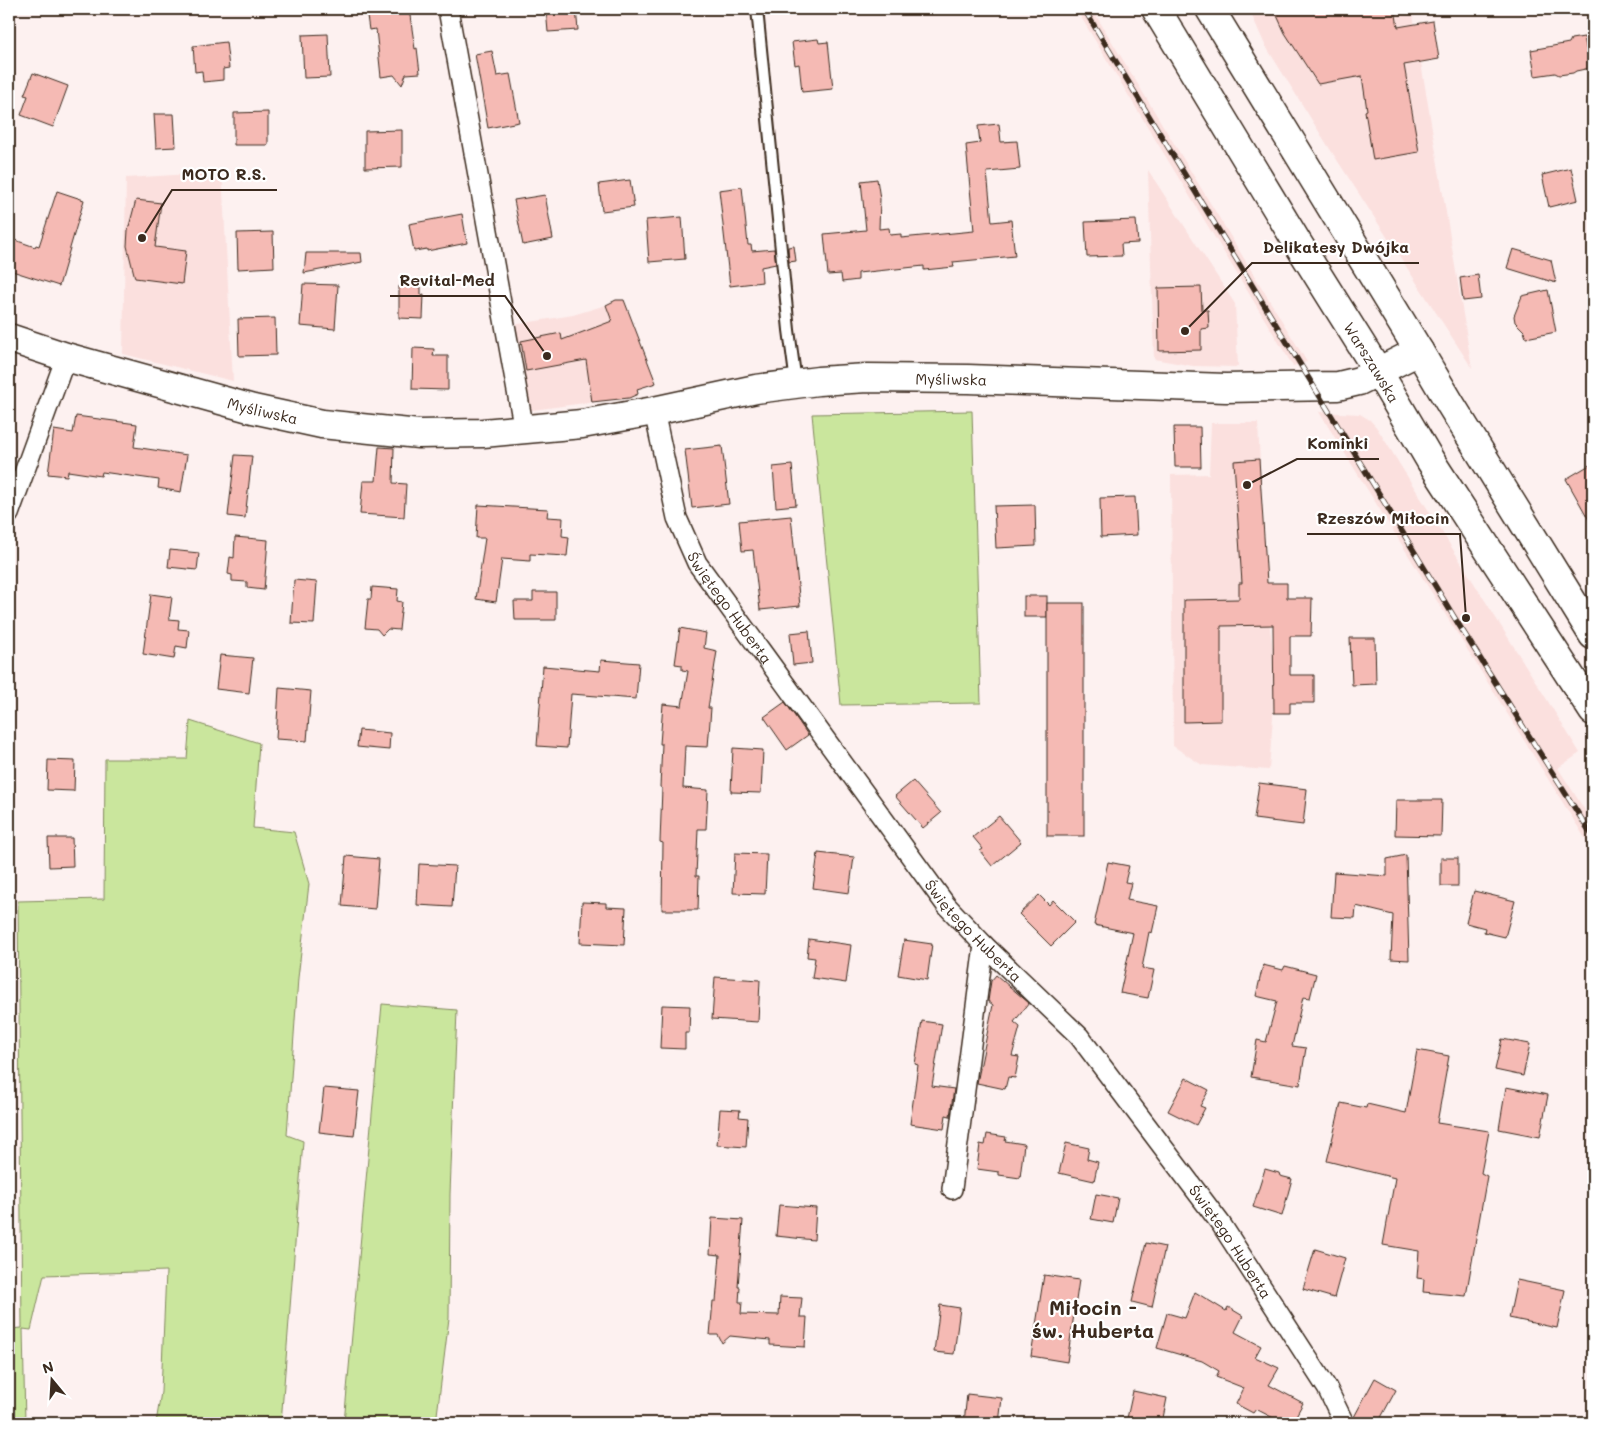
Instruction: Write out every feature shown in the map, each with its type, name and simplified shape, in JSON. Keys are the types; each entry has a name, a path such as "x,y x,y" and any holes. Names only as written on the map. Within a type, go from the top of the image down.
{"main road":[{"name":"Warszawska","path":"1156,9 1430,460 1593,712"},
{"path":"1210,9 1593,635"},
{"name":"Myśliwska","path":"9,338 66,357 232,404 322,424 419,434 483,433 588,423 756,389 867,378 927,378 1226,388 1338,386 1359,381 1378,373 1420,351"}],"street":[{"path":"448,9 524,430"},
{"path":"9,514 66,357"},
{"name":"Świętego Huberta","path":"654,411 677,518 697,563 946,905 984,945 1080,1036 1221,1224 1326,1388 1344,1423"},
{"path":"952,1189 984,945"}],"lane":[{"path":"757,9 796,384"}],"shaded area":[{"path":"1076,9 1092,9 1307,362 1293,366"},
{"path":"1249,9 1412,9 1472,368 1265,45"},
{"path":"1148,170 1235,304 1238,367 1193,366 1154,359"},
{"path":"222,172 233,381 123,354 126,178"},
{"path":"606,305 619,338 630,397 510,413 495,328 573,315"},
{"path":"1319,412 1360,414 1370,420 1377,428 1564,727 1580,753 1558,768 1593,823 1593,851"},
{"path":"1211,423 1258,423 1267,606 1273,650 1274,703 1269,770 1202,765 1173,746 1171,475 1209,474"}],"green space":[{"path":"972,411 981,703 841,705 812,414"},
{"path":"190,721 259,743 253,828 294,832 309,884 298,978 287,1135 303,1141 281,1423 156,1423 161,1392 166,1271 44,1275 31,1330 23,1329 25,1423 9,1423 9,1329 22,1328 18,901 104,899 105,759 187,759"},
{"path":"382,1004 457,1010 450,1194 449,1318 436,1423 344,1423"}],"building":[{"path":"366,9 409,9 420,73 406,74 402,85 394,75 381,77 376,29 369,30"},
{"path":"546,9 576,9 578,30 548,32"},
{"path":"1274,9 1395,9 1398,27 1433,21 1439,59 1404,65 1419,152 1373,160 1365,111 1367,110 1362,76 1318,84 1285,33"},
{"path":"328,34 330,77 304,78 302,35"},
{"path":"1584,37 1590,68 1573,73 1535,76 1531,50 1569,43 1571,39"},
{"path":"818,39 819,43 828,42 833,89 802,92 799,64 795,65 792,42"},
{"path":"226,42 229,68 223,69 223,80 203,82 202,71 195,72 193,46"},
{"path":"492,51 497,76 510,74 519,122 488,128 475,54"},
{"path":"33,73 68,86 53,127 21,115 28,96 24,95"},
{"path":"268,112 268,145 234,145 234,113"},
{"path":"154,114 174,114 176,147 156,148"},
{"path":"999,124 1001,142 1017,141 1020,169 987,172 992,222 1011,220 1015,256 953,262 954,267 924,270 924,266 858,273 858,280 842,282 841,274 828,275 824,234 866,230 861,181 877,179 880,199 879,229 889,228 890,235 901,234 901,238 974,231 966,145 980,143 978,126"},
{"path":"402,130 402,167 365,168 365,131"},
{"path":"1571,168 1578,200 1549,207 1542,175"},
{"path":"630,180 634,207 602,211 599,184"},
{"path":"742,187 748,245 751,245 752,251 774,249 776,264 761,267 762,282 730,286 719,190"},
{"path":"57,191 84,200 59,286 9,270 9,238 35,247 36,245 39,246"},
{"path":"545,195 553,239 523,245 514,200"},
{"path":"136,200 161,203 155,247 186,251 182,284 135,278 127,246 128,230"},
{"path":"462,214 467,243 427,251 427,249 414,251 409,224"},
{"path":"682,217 685,259 649,262 646,220"},
{"path":"1136,220 1138,243 1121,244 1122,256 1087,257 1085,222"},
{"path":"273,232 274,267 238,269 237,233"},
{"path":"794,246 796,261 789,262 788,247"},
{"path":"1513,249 1551,260 1556,283 1507,268"},
{"path":"306,253 361,253 362,262 304,273"},
{"path":"1478,275 1481,299 1463,301 1460,278"},
{"path":"303,284 338,285 335,329 300,326"},
{"path":"399,286 421,287 421,295 424,294 423,319 399,318"},
{"path":"1201,287 1202,310 1208,310 1209,328 1201,329 1201,350 1159,351 1158,288"},
{"path":"1548,290 1556,332 1526,338 1524,331 1515,322 1514,316 1522,296"},
{"path":"616,300 624,300 656,383 637,389 638,394 629,398 592,402 586,360 526,371 521,341 561,333 562,340 612,321 606,305"},
{"path":"275,318 276,355 239,356 238,319"},
{"path":"413,348 434,349 433,356 448,356 448,390 412,389"},
{"path":"76,416 137,424 134,447 187,455 181,492 158,488 159,480 102,472 101,476 68,471 67,476 48,474 54,430 73,433"},
{"path":"1174,427 1200,427 1201,467 1175,467"},
{"path":"722,446 729,504 692,508 685,450"},
{"path":"379,447 394,448 393,483 406,484 404,517 360,514 363,481 376,481"},
{"path":"235,455 252,456 245,518 228,516"},
{"path":"1259,459 1267,583 1287,583 1287,598 1312,598 1311,636 1290,636 1290,675 1314,675 1314,703 1290,703 1290,713 1274,713 1273,625 1221,626 1221,721 1184,722 1184,600 1239,599 1239,583 1242,583 1234,461"},
{"path":"1593,463 1593,527 1566,479"},
{"path":"792,465 796,505 776,507 773,467"},
{"path":"1135,497 1137,535 1101,537 1100,498"},
{"path":"478,505 548,509 547,517 563,518 562,536 569,537 567,556 530,554 530,561 502,559 496,602 476,599 485,538 476,538"},
{"path":"1035,505 1036,546 996,548 994,506"},
{"path":"791,516 800,606 760,610 753,550 742,551 739,521"},
{"path":"235,537 268,540 264,590 247,588 247,582 232,581 232,575 228,574 230,557 234,558"},
{"path":"170,550 199,553 197,570 168,567"},
{"path":"294,580 317,582 314,624 291,623"},
{"path":"372,587 398,589 397,601 402,602 399,630 388,629 382,635 377,629 365,628 368,599 371,599"},
{"path":"533,592 556,592 556,620 515,620 514,601 533,601"},
{"path":"151,594 172,597 169,619 179,620 178,629 189,630 187,648 176,646 174,659 143,654"},
{"path":"1024,596 1047,596 1047,617 1024,617"},
{"path":"1047,603 1084,603 1084,836 1047,836"},
{"path":"680,628 706,633 704,648 717,651 708,708 711,708 708,747 685,746 683,788 708,790 706,829 698,829 696,876 699,876 698,910 662,910 663,843 660,842 662,788 660,787 662,744 660,744 663,704 682,706 688,671 682,670 682,665 675,664"},
{"path":"809,631 812,663 793,665 790,633"},
{"path":"1350,638 1375,638 1376,684 1352,685"},
{"path":"220,655 253,658 249,693 216,689"},
{"path":"601,660 639,663 636,699 571,694 567,748 537,746 543,666 600,671"},
{"path":"279,688 311,691 307,741 276,739"},
{"path":"785,702 808,735 787,750 764,717"},
{"path":"359,730 390,733 389,750 357,747"},
{"path":"733,748 763,750 761,793 731,792"},
{"path":"48,760 75,761 74,791 47,790"},
{"path":"913,781 941,813 923,828 895,796"},
{"path":"1259,783 1307,789 1303,825 1254,819"},
{"path":"1396,800 1442,800 1441,836 1395,835"},
{"path":"999,816 1021,842 992,866 980,851 983,849 973,837"},
{"path":"48,838 72,838 73,866 49,867"},
{"path":"735,853 767,854 765,894 733,893"},
{"path":"818,853 854,857 849,893 813,888"},
{"path":"1406,855 1409,960 1391,959 1393,915 1356,906 1355,918 1331,917 1334,872 1387,876 1387,859"},
{"path":"346,856 379,859 375,909 342,906"},
{"path":"1441,858 1458,858 1458,886 1441,886"},
{"path":"1108,862 1129,866 1125,882 1131,883 1127,900 1158,906 1152,933 1149,932 1142,968 1154,970 1148,998 1120,993 1133,933 1094,925"},
{"path":"419,864 455,866 452,907 417,905"},
{"path":"1474,891 1515,901 1505,937 1484,932 1485,928 1466,923"},
{"path":"1039,895 1049,905 1053,900 1075,922 1051,946 1019,914"},
{"path":"582,902 606,903 606,907 626,908 624,945 580,943"},
{"path":"809,939 851,945 846,983 812,978 815,958 807,957"},
{"path":"904,940 932,944 927,980 898,975"},
{"path":"1263,965 1283,970 1285,966 1316,974 1310,998 1303,997 1292,1046 1306,1048 1300,1085 1251,1077 1257,1040 1266,1042 1277,1001 1256,996"},
{"path":"996,975 1029,1003 1014,1022 1020,1027 1012,1056 1019,1057 1015,1078 1008,1077 1005,1089 977,1083 993,1005 988,1001 991,981"},
{"path":"715,977 760,980 758,1022 712,1019"},
{"path":"662,1005 690,1006 689,1033 685,1033 685,1049 660,1048"},
{"path":"922,1021 942,1024 932,1086 954,1089 950,1116 946,1115 944,1129 910,1124 918,1065 915,1064"},
{"path":"1502,1039 1530,1044 1523,1076 1495,1070"},
{"path":"1417,1050 1449,1056 1437,1123 1489,1131 1481,1173 1487,1176 1466,1296 1423,1292 1424,1279 1417,1278 1419,1251 1383,1245 1395,1178 1327,1161 1341,1103 1366,1108 1367,1104 1406,1113"},
{"path":"1186,1078 1209,1090 1200,1106 1205,1108 1196,1125 1168,1111"},
{"path":"1506,1087 1548,1095 1540,1137 1499,1129"},
{"path":"324,1088 359,1091 354,1136 319,1132"},
{"path":"720,1109 740,1110 739,1117 748,1118 746,1147 717,1145"},
{"path":"987,1134 1006,1137 1005,1141 1024,1144 1020,1178 999,1175 999,1172 977,1169 980,1144 985,1145"},
{"path":"1066,1143 1089,1148 1087,1159 1098,1162 1094,1181 1059,1173"},
{"path":"1265,1169 1292,1179 1282,1216 1253,1207"},
{"path":"1096,1194 1118,1198 1113,1223 1091,1219"},
{"path":"779,1205 816,1208 814,1240 776,1236"},
{"path":"712,1218 743,1220 738,1287 740,1287 739,1302 742,1302 741,1314 779,1315 780,1297 802,1298 800,1317 807,1317 805,1347 770,1345 770,1340 730,1336 722,1343 718,1335 710,1335 713,1301 716,1301 720,1255 710,1254"},
{"path":"1146,1243 1165,1247 1152,1307 1132,1302"},
{"path":"1315,1249 1345,1258 1334,1298 1303,1289"},
{"path":"1044,1275 1079,1280 1067,1362 1031,1356"},
{"path":"1517,1280 1565,1290 1557,1328 1509,1318"},
{"path":"1195,1292 1226,1311 1228,1307 1243,1316 1235,1332 1261,1346 1255,1357 1279,1368 1269,1385 1303,1403 1292,1423 1283,1423 1256,1409 1253,1413 1236,1404 1244,1388 1216,1377 1219,1371 1202,1361 1157,1348 1167,1313 1185,1318"},
{"path":"940,1305 960,1308 954,1354 934,1352"},
{"path":"1375,1378 1396,1390 1378,1423 1355,1423 1354,1417"},
{"path":"1133,1391 1167,1398 1162,1423 1126,1423"},
{"path":"967,1394 1002,1398 999,1423 964,1423"}],"railway":[{"path":"1084,9 1459,625 1593,837"}],"place":[{"name":"MOTO R.S.","path":"142,238"},
{"name":"Delikatesy Dwójka","path":"1185,331"},
{"name":"Revital-Med","path":"547,356"},
{"name":"Kominki","path":"1247,485"},
{"name":"Rzeszów Miłocin","path":"1466,618"}],"district":[{"name":"Miłocin - św. Huberta","path":"1093,1318"}]}
